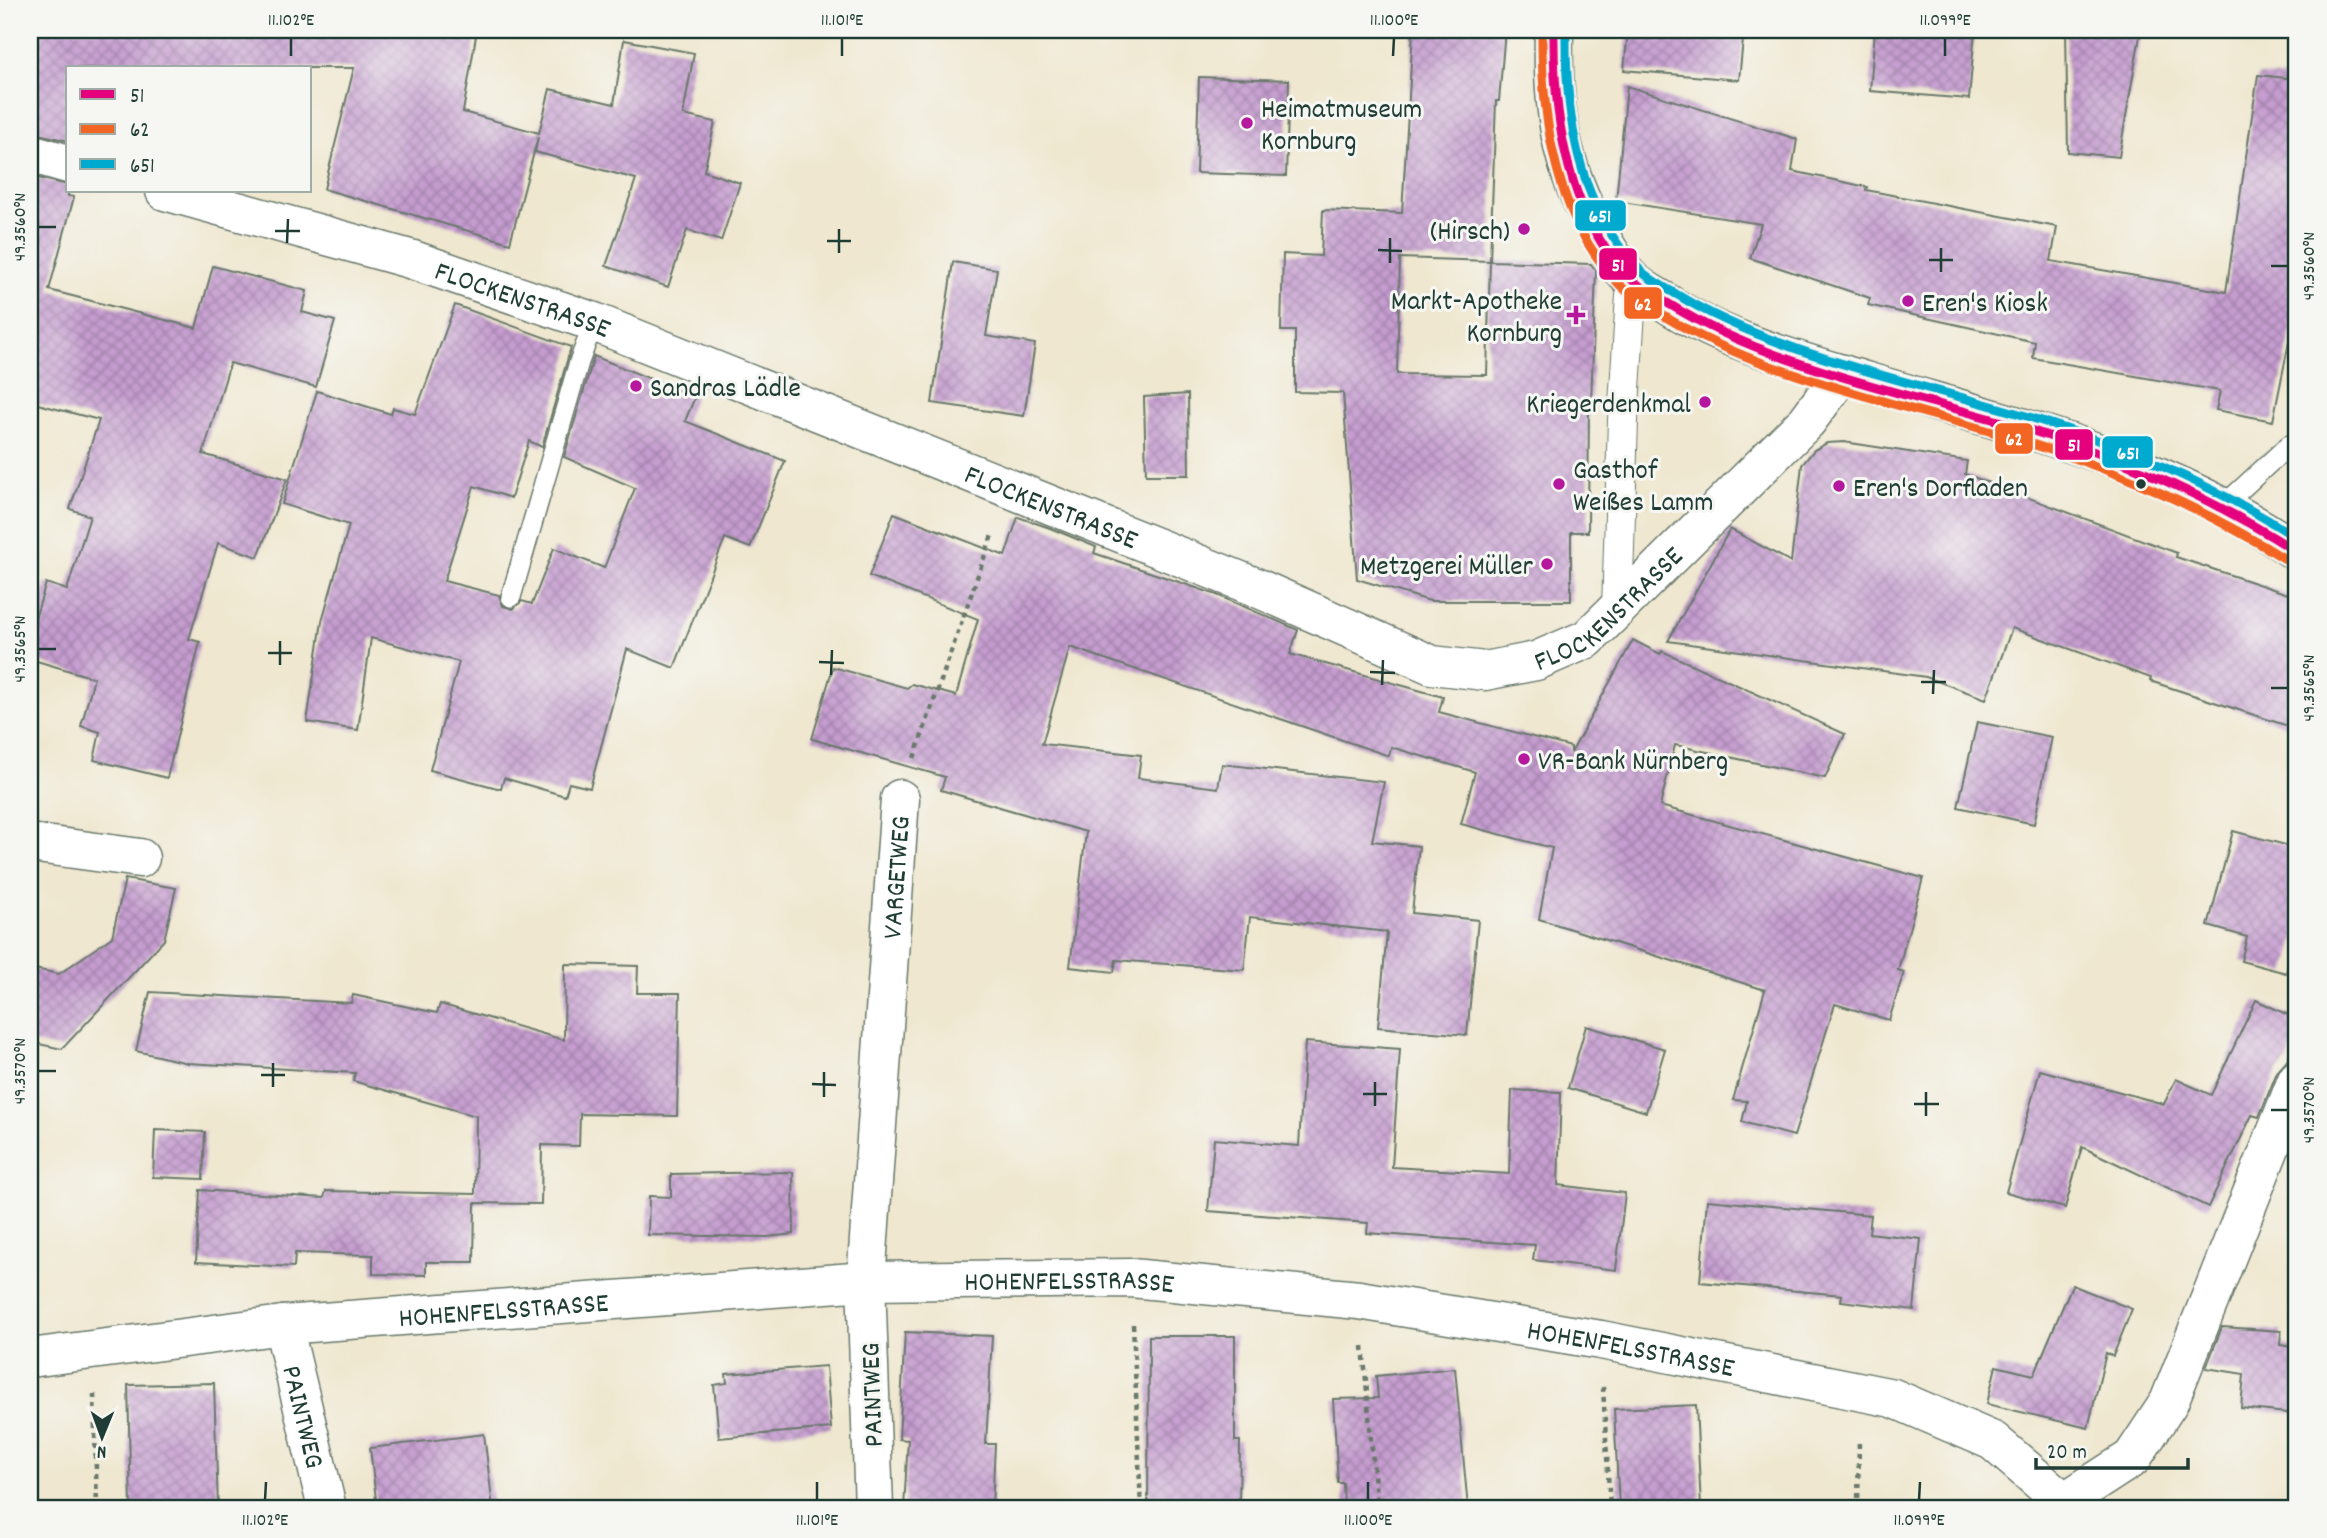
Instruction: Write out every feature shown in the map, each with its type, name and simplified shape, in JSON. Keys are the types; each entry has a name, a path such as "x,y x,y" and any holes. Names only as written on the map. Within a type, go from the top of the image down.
{"street":[{"path":"1554,30 1554,98 1564,159 1578,198 1609,251 1632,280 1689,318 1742,343 2073,443 2139,466 2224,505 2297,552"},
{"path":"30,153 66,163"},
{"name":"FLOCKENSTRASSE","path":"169,192 410,259 594,322 1253,586 1432,665 1485,671 1536,662 1587,639 1807,421 1842,374"},
{"path":"1617,610 1623,420 1632,280"},
{"name":"VARGETWEG","path":"866,1281 900,799"},
{"path":"30,843 141,858"},
{"path":"2065,1505 2132,1458 2169,1402 2297,1080"},
{"name":"HOHENFELSSTRASSE","path":"30,1358 283,1325 866,1281 1131,1278 1359,1300 1601,1340 1893,1398 1993,1441 2065,1505"},
{"name":"PAINTWEG","path":"866,1281 874,1508"},
{"name":"PAINTWEG","path":"283,1325 327,1508"}],"lane":[{"path":"511,597 579,362 594,322"},
{"path":"2224,505 2289,445 2297,447"}],"path":[{"name":"VARGETWEG","path":"900,799 1007,489"},
{"path":"1131,1278 1141,1508"},
{"path":"1359,1300 1377,1508"},
{"path":"1601,1340 1610,1508"},
{"path":"93,1350 97,1508"},
{"path":"1858,1508 1860,1391"}],"building":[{"path":"30,30 477,30 463,112 539,133 550,89 614,104 624,40 694,53 683,115 715,122 704,171 740,183 721,241 687,230 668,287 606,266 636,179 535,152 538,137 510,243 324,189 354,68 66,66 66,141 30,132"},
{"path":"1413,30 1505,30 1499,101 1496,101 1490,261 1591,264 1596,271 1589,403 1588,532 1571,532 1571,601 1430,601 1357,579 1343,393 1295,392 1295,331 1281,331 1283,254 1321,256 1323,210 1402,213","holes":["1400,258 1490,261 1487,375 1397,374"]},
{"path":"1628,30 1744,30 1739,80 1624,70"},
{"path":"1875,30 1975,30 1969,99 1870,91"},
{"path":"2066,30 2141,30 2119,157 2068,152"},
{"path":"2258,75 2297,79 2297,302 2273,421 2216,410 2220,391 2033,358 2035,342 1868,305 1870,298 1750,258 1761,224 1616,201 1627,86 1797,139 1792,171 1867,187 1866,190 2057,227 2051,261 2226,292"},
{"path":"1199,77 1289,80 1286,176 1196,173"},
{"path":"30,176 66,185 68,196 74,197 49,290 196,328 213,266 307,291 302,312 335,321 316,387 230,363 203,454 287,479 258,557 218,543 189,639 200,642 167,778 94,760 100,732 81,726 94,678 30,659 30,635 46,583 67,590 90,516 70,509 99,420 30,402"},
{"path":"953,262 997,269 986,336 1035,344 1024,416 932,403"},
{"path":"455,305 571,347 542,447 529,441 511,498 474,486 444,581 499,595 503,606 513,609 522,601 532,604 554,548 604,568 635,488 564,457 594,356 695,397 685,421 785,461 750,548 725,538 674,668 627,649 590,788 569,783 565,796 504,778 501,789 430,770 459,662 371,638 358,730 307,722 322,621 349,525 282,504 317,391 391,414 393,408 415,414"},
{"path":"1188,394 1189,475 1146,475 1144,397"},
{"path":"1844,442 1967,461 1965,474 2177,553 2176,557 2297,597 2297,729 2150,681 2151,678 2012,628 1986,699 1926,677 1668,641 1730,529 1791,562 1802,465 1814,450 1827,443"},
{"path":"894,513 1005,556 1018,517 1050,528 1096,547 1094,553 1217,595 1298,630 1290,654 1443,697 1439,712 1571,747 1571,753 1633,640 1845,734 1825,778 1675,745 1660,806 1923,878 1898,970 1904,972 1889,1020 1835,1004 1794,1136 1742,1122 1747,1101 1733,1100 1765,990 1539,919 1552,848 1461,824 1475,772 1391,747 1389,756 1070,647 1042,744 1141,755 1138,778 1218,788 1222,764 1384,782 1372,841 1419,846 1412,913 1478,920 1467,1035 1378,1027 1387,932 1250,917 1244,970 1116,960 1114,972 1070,967 1086,832 941,790 945,777 812,739 833,667 907,688 912,684 956,696 978,619 869,576"},
{"path":"1977,722 2052,737 2034,824 1958,807"},
{"path":"2233,831 2297,848 2297,931 2286,973 2241,961 2247,937 2208,926"},
{"path":"125,879 176,888 164,940 62,1049 30,1042 30,968 59,974 112,937"},
{"path":"565,964 638,966 637,993 680,993 677,1116 580,1114 579,1146 542,1145 541,1204 475,1203 474,1262 426,1262 426,1275 373,1274 373,1255 295,1253 294,1267 196,1262 200,1190 324,1198 326,1191 475,1194 476,1116 353,1081 355,1073 188,1063 136,1051 150,992 351,1003 353,995 437,1013 440,1004 564,1040"},
{"path":"2256,1000 2297,1019 2297,1039 2287,1061 2277,1072 2259,1117 2252,1115 2208,1207 2082,1147 2065,1208 2006,1192 2040,1070 2164,1104 2176,1079 2211,1095"},
{"path":"1586,1026 1665,1049 1646,1112 1568,1088"},
{"path":"1305,1042 1400,1049 1392,1167 1509,1174 1512,1090 1561,1092 1558,1185 1625,1193 1616,1270 1533,1260 1535,1245 1367,1233 1368,1223 1208,1211 1214,1139 1299,1146"},
{"path":"155,1130 205,1132 203,1179 153,1177"},
{"path":"793,1172 794,1234 767,1237 648,1235 649,1196 671,1197 671,1174"},
{"path":"1707,1200 1871,1215 1869,1233 1921,1239 1914,1310 1841,1301 1842,1295 1700,1282"},
{"path":"2072,1285 2132,1309 2113,1356 2106,1353 2088,1428 1987,1404 1996,1366 2034,1375"},
{"path":"2222,1327 2281,1331 2280,1345 2297,1347 2297,1414 2241,1408 2244,1374 2206,1368"},
{"path":"905,1332 992,1336 986,1444 995,1444 992,1508 904,1508 908,1440 899,1439"},
{"path":"1149,1336 1235,1336 1235,1441 1240,1441 1239,1508 1148,1508"},
{"path":"826,1366 831,1428 719,1438 714,1385 727,1383 726,1374"},
{"path":"1455,1368 1468,1508 1344,1508 1343,1483 1338,1483 1333,1399 1378,1398 1376,1376"},
{"path":"214,1383 218,1508 131,1508 128,1385"},
{"path":"1696,1405 1701,1508 1619,1508 1614,1409"},
{"path":"484,1434 493,1508 377,1508 370,1448"}],"transit line":[{"name":"62","path":"1542,30 1542,64 1549,132 1567,199 1581,231 1599,260 1636,299 1705,338 1795,375 2032,444 2133,481 2197,510 2290,562"},
{"name":"51","path":"1554,30 1556,96 1577,194 1608,252 1643,289 1709,326 1798,363 2033,431 2136,468 2202,498 2297,552"},
{"name":"651","path":"1566,30 1572,125 1588,186 1600,215 1617,242 1650,279 1716,316 1805,352 2039,420 2139,456 2204,485 2297,538"}],"place":[{"name":"Heimatmuseum Kornburg","path":"1247,123"},
{"name":"(Hirsch)","path":"1524,229"},
{"name":"Eren's Kiosk","path":"1908,301"},
{"name":"Markt-Apotheke Kornburg","path":"1576,315"},
{"name":"Sandras Lädle","path":"636,386"},
{"name":"Kriegerdenkmal","path":"1705,402"},
{"name":"Gasthof Weißes Lamm","path":"1559,484"},
{"name":"Eren's Dorfladen","path":"1839,486"},
{"name":"Metzgerei Müller","path":"1547,564"},
{"name":"VR-Bank Nürnberg","path":"1524,759"}]}
